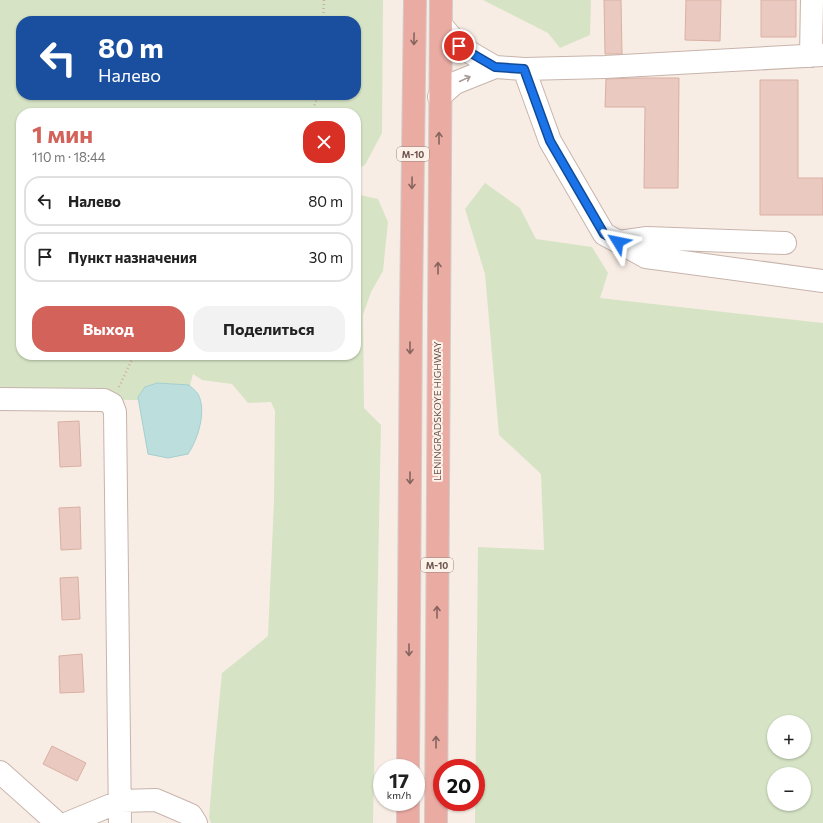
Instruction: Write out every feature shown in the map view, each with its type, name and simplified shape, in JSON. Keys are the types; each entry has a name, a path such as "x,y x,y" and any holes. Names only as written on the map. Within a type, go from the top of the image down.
{"highway":[{"name":"М-10","path":"408,759 415,0"},
{"name":"LENINGRADSKOYE HIGHWAY","path":"436,823 439,97 441,0"},
{"path":"408,811 408,823"}],"street":[{"path":"439,97 455,83 476,73 495,67 524,69 605,67 817,55 812,0"},
{"path":"441,25 459,46 495,67"},
{"path":"524,69 550,141 604,234 646,257 823,282"},
{"path":"618,242 647,238 785,243"},
{"path":"0,400 104,400 112,404 115,412 121,801 120,823"},
{"path":"0,772 57,823"},
{"path":"68,823 121,801 156,800 191,815 196,823"}],"path":[{"path":"323,16 324,0"},
{"path":"112,404 132,360"}],"green space":[{"path":"0,0 383,0 382,133 365,165 361,167 361,108 16,108 16,360 361,360 361,195 378,199 388,222 383,271 371,292 363,315 364,408 381,425 374,759 373,759 373,823 211,823 209,818 222,673 268,636 274,501 275,411 271,402 248,403 232,384 202,380 193,374 190,385 138,397 138,400 0,399"},
{"path":"483,0 591,0 590,35 560,48 548,33"},
{"path":"485,183 520,208 536,239 592,247 608,273 600,298 823,323 823,823 475,823 475,811 485,811 485,759 476,759 478,547 544,550 541,474 499,435 485,274 465,209"}],"water":[{"path":"157,383 189,385 198,394 202,408 200,425 195,441 188,454 168,458 148,454 138,397 145,387"}],"building":[{"path":"604,0 621,0 622,54 605,54"},
{"path":"686,0 721,0 720,41 685,40"},
{"path":"761,0 796,0 796,37 761,37"},
{"path":"679,78 678,188 644,188 645,107 605,107 606,79"},
{"path":"760,80 798,80 798,178 823,178 823,215 760,215"},
{"path":"79,421 81,466 60,467 58,422"},
{"path":"80,507 81,549 61,550 59,508"},
{"path":"78,577 80,619 62,620 60,578"},
{"path":"82,654 84,692 60,693 59,656"},
{"path":"52,746 86,763 77,781 43,764"}],"route":[{"path":"459,46 495,67 524,69 550,141 604,234 618,242"}]}
